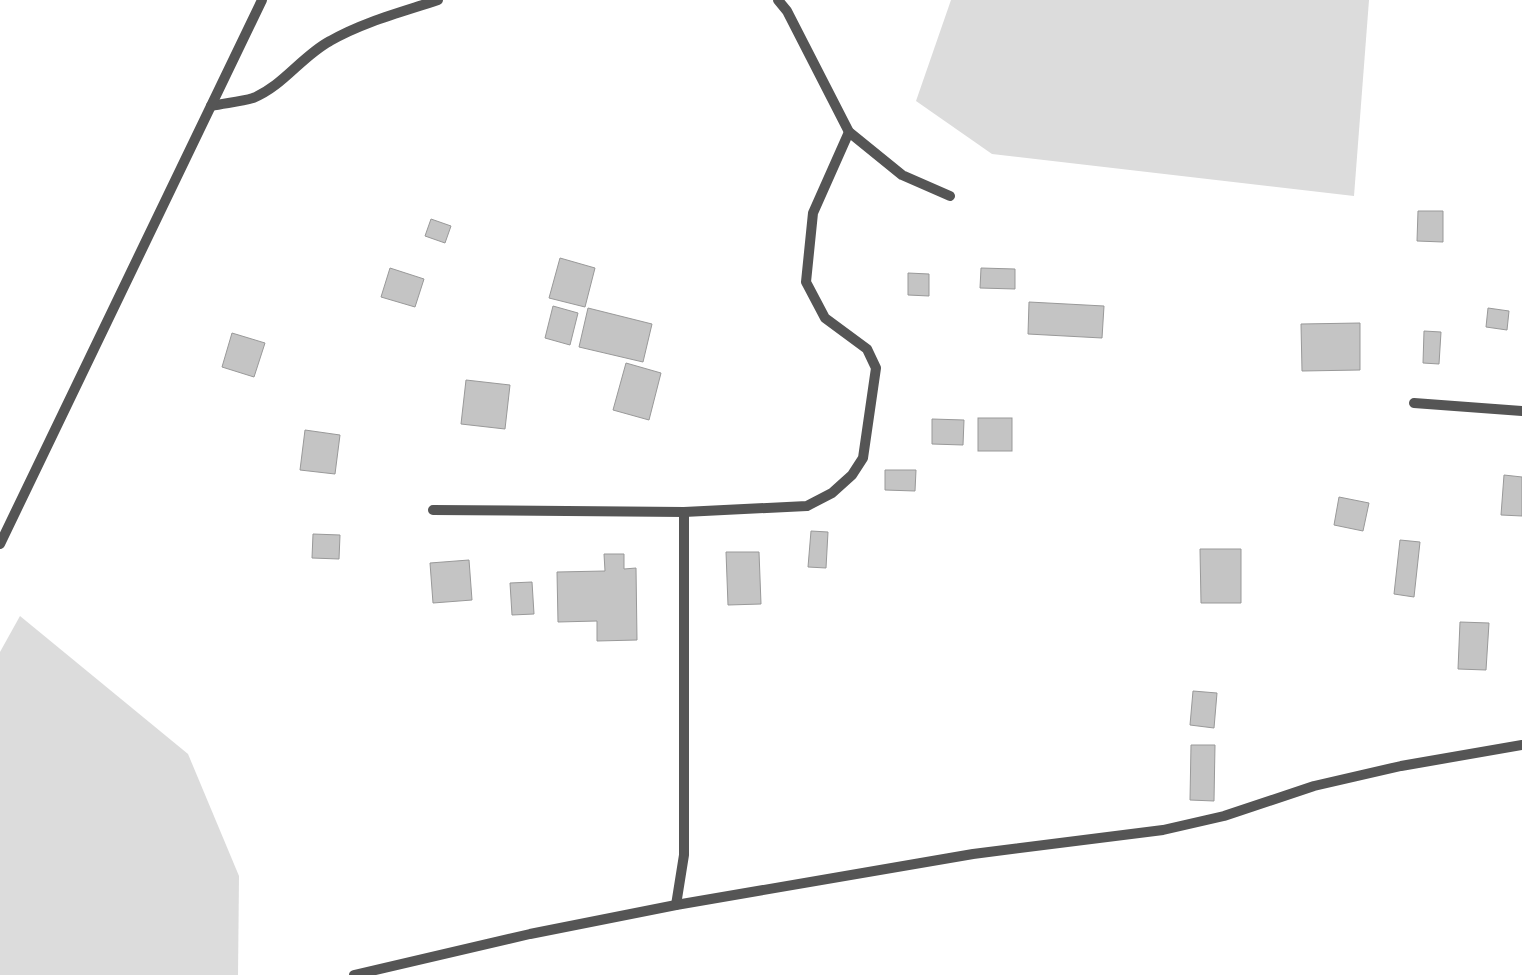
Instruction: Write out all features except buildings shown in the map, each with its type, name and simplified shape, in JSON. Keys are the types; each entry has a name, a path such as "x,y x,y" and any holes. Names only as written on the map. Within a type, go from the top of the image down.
{"street":[{"path":"0,544 262,0"},
{"path":"211,106 253,98 275,85 309,55 330,41 363,25 438,0"},
{"path":"778,0 787,11 849,132 902,175 950,196"},
{"path":"433,510 684,512 807,506 832,493 852,475 863,458 876,368 867,349 825,318 806,282 814,213 849,132"},
{"path":"1414,403 1522,410"},
{"path":"676,905 684,854 684,512"},
{"path":"354,975 530,934 676,905 972,854 1163,830 1224,816 1314,786 1401,766 1522,746"}],"shaded area":[{"path":"951,0 1369,0 1354,196 992,154 916,101"},
{"path":"20,616 188,754 239,876 238,975 0,975 0,652"}]}
